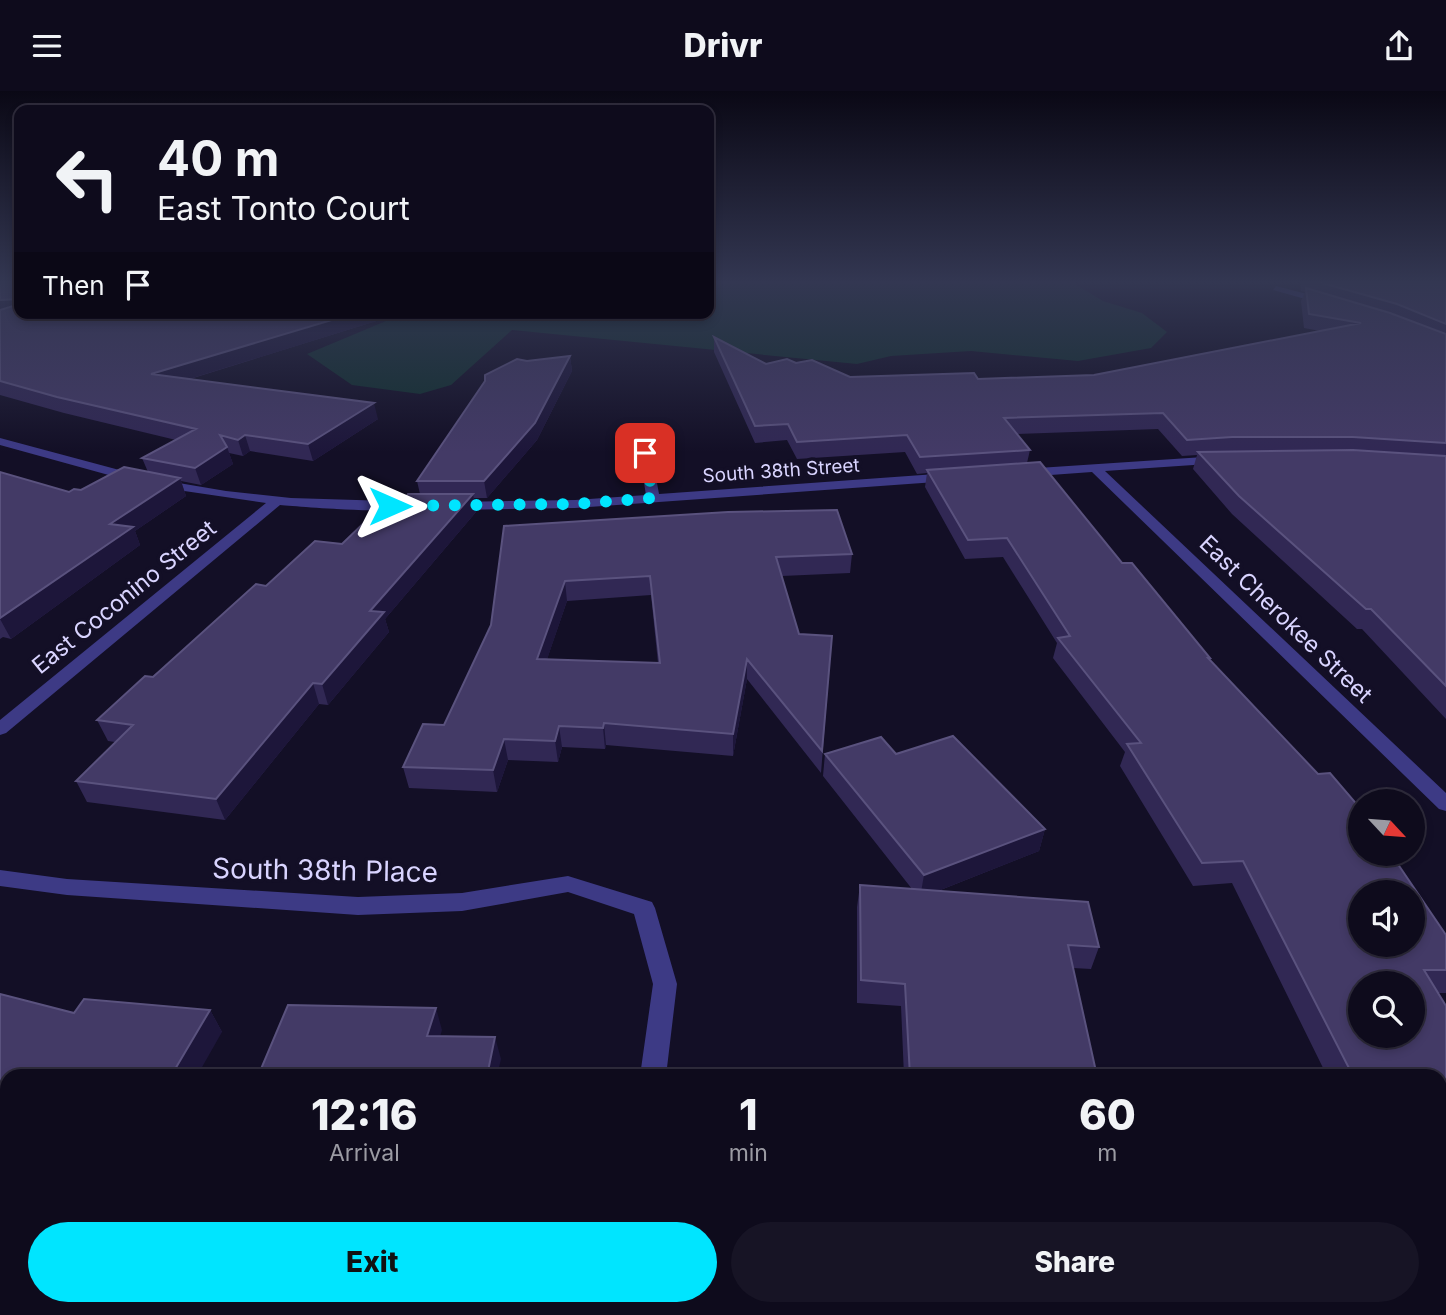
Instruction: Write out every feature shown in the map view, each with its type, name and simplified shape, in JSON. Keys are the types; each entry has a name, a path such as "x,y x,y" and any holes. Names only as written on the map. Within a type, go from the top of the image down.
{"street":[{"path":"641,428 653,498"},
{"name":"South 38th Street","path":"0,441 125,477 206,493 277,501 390,506 479,506 653,498 962,477"},
{"path":"1003,474 1227,460"},
{"name":"East Cherokee Street","path":"1094,467 1446,804"},
{"name":"East Coconino Street","path":"0,729 277,501"},
{"name":"South 38th Place","path":"0,878 66,887 358,906 462,902 568,884 643,908 665,984 654,1069"}],"green space":[{"path":"345,338 503,338 451,385 420,394 352,385 307,354"},
{"path":"594,338 1161,338 1151,348 1078,361 971,351 891,356 857,364"}],"building":[{"path":"0,338 271,338 151,374 374,403 308,444 245,435 238,440 220,435 227,447 195,468 142,458 196,429 0,381"},
{"path":"715,338 766,364 787,359 796,363 812,360 850,377 974,373 978,379 1094,375 1283,338 1446,338 1446,443 1353,437 1232,437 1187,440 1163,413 1004,418 1030,450 920,457 907,435 797,442 788,424 755,426"},
{"path":"570,356 535,423 484,481 417,481 485,381 485,375 517,359 527,361"},
{"path":"1353,450 1446,456 1446,686 1371,609 1366,609 1239,496 1198,452"},
{"path":"1040,462 1122,563 1132,563 1208,658 1318,774 1330,773 1348,794 1348,866 1399,866 1409,880 1348,880 1348,957 1425,957 1425,904 1446,935 1446,970 1348,971 1348,1048 1425,1048 1425,972 1446,1006 1446,1069 1349,1069 1243,861 1202,863 1127,744 1141,743 1058,638 1070,636 1007,538 968,540 927,470"},
{"path":"124,467 180,478 110,524 133,527 0,618 0,472 69,492 74,489 81,490"},
{"path":"408,494 473,494 370,611 384,612 322,684 313,683 216,799 76,781 133,725 97,720 145,676 153,677 256,584 266,586 315,541 342,544 370,517 391,519"},
{"path":"837,510 852,554 776,557 799,634 832,636 822,751 747,659 733,734 604,723 603,728 559,726 555,741 504,739 493,770 403,767 423,724 444,725 491,625 504,526 728,512","holes":["650,576 660,663 537,659 565,581"]},
{"path":"953,736 1045,829 924,875 825,754 881,737 896,754"},
{"path":"860,885 1088,902 1099,947 1068,945 1095,1069 910,1069 905,984 861,980"},
{"path":"0,994 74,1013 84,999 210,1010 175,1069 0,1069"},
{"path":"288,1005 436,1008 427,1036 495,1037 488,1069 261,1069"}],"route":[{"path":"390,506 575,504 653,498 645,453"}]}
